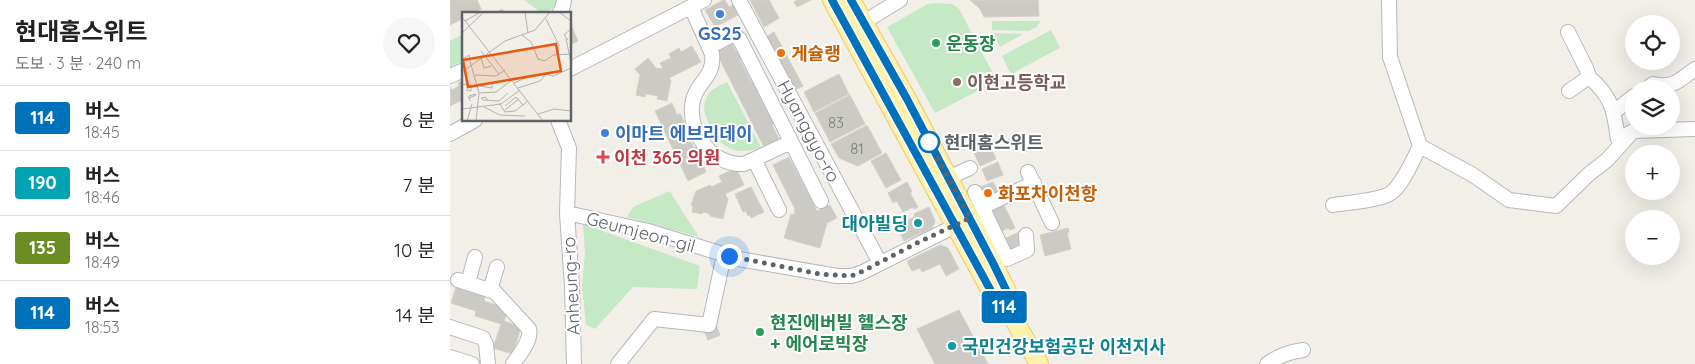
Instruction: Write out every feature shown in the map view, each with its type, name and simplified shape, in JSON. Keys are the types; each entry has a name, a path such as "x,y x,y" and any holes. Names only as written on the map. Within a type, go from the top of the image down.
{"main road":[{"path":"832,0 975,221 997,302 1008,309 1038,364"},
{"path":"851,0 907,99 948,178 1000,261 1009,296 1008,309"}],"street":[{"path":"560,12 564,0"},
{"path":"571,68 704,0"},
{"name":"Hyanggyo-ro","path":"739,0 880,263"},
{"path":"864,22 900,0"},
{"path":"1389,0 1390,57 1420,146 1473,175 1509,200 1556,206 1589,174 1607,160 1629,135"},
{"path":"691,7 712,54 712,66 708,77 697,90 693,99 692,115 702,142 722,161 736,165 755,160 791,142"},
{"path":"1568,32 1589,77 1603,89 1614,112 1618,139 1626,135"},
{"path":"709,47 730,36 738,38 821,201"},
{"path":"1680,82 1695,69"},
{"path":"450,76 462,71"},
{"path":"1569,91 1589,77"},
{"path":"1614,112 1625,103"},
{"path":"450,134 473,121"},
{"name":"Anheung-ro","path":"558,121 569,148 567,212 572,286 574,364"},
{"path":"1680,129 1695,129"},
{"path":"1333,205 1362,202 1391,194 1403,178 1420,146"},
{"path":"755,160 779,210"},
{"path":"948,178 970,168"},
{"name":"Geumjeon-gil","path":"567,212 648,231 739,259 837,276 856,274 975,221 1031,177 1052,223"},
{"path":"975,192 975,221"},
{"path":"1000,261 1027,250 1026,235"},
{"path":"618,364 654,319 709,325 724,255"},
{"path":"475,257 463,282 498,294 530,331 528,340 513,364"},
{"path":"490,290 497,267"},
{"path":"450,327 483,338 486,344 488,364"},
{"path":"1268,364 1282,354 1303,350"},
{"path":"450,357 472,364"}],"green space":[{"path":"524,0 558,0 556,6 546,12 540,12"},
{"name":"운동장","path":"928,4 952,4 959,9 997,81 935,113 887,27"},
{"path":"992,21 1040,21 1037,27 1029,31 992,30"},
{"path":"1051,30 1060,48 1011,74 1002,56"},
{"path":"992,33 1023,34 1000,47"},
{"path":"462,35 462,61 450,67 450,41"},
{"path":"727,82 761,147 743,151 728,148 717,138 712,130 705,115 705,102 712,91"},
{"path":"670,191 699,237 627,217 633,207"},
{"path":"583,224 700,266 697,289 633,287 595,329 586,325 582,286 585,254"}],"building":[{"path":"450,0 477,0 481,9 476,12 462,12 462,19 450,25"},
{"path":"725,0 729,7 734,4 740,14 715,27 705,10"},
{"path":"750,0 769,0 779,18 764,27"},
{"path":"798,0 811,0 797,7 794,2"},
{"path":"970,0 1038,0 1039,16 984,17 980,9"},
{"path":"571,28 578,41 571,44"},
{"path":"774,32 803,86 795,90 766,37"},
{"path":"732,44 736,52 738,50 743,59 740,60 752,83 754,81 759,91 757,92 768,114 770,113 775,123 772,125 779,139 764,147 716,52"},
{"path":"692,46 701,62 669,78 671,80 667,101 657,99 658,96 646,94 645,97 636,95 640,75 635,69 648,58 656,68 663,69 660,63 671,58 669,54 679,48 681,52"},
{"path":"839,74 849,94 814,112 804,92"},
{"path":"462,81 462,100 450,106 450,87 452,90 459,86 458,83"},
{"path":"850,95 865,124 830,142 815,113"},
{"path":"672,103 677,115 680,113 684,122 682,123 694,148 697,146 701,154 698,155 706,172 688,181 655,111"},
{"path":"867,125 882,153 858,166 839,158 831,144"},
{"path":"988,139 996,159 980,166 971,146"},
{"path":"886,153 901,180 886,188 871,161"},
{"path":"789,157 817,211 830,205 837,218 827,223 820,248 784,238 791,214 794,215 795,209 773,165"},
{"path":"998,162 1003,175 987,181 982,169"},
{"path":"736,168 744,185 725,194 728,199 723,219 703,212 702,214 692,212 693,206 691,205 696,191 722,182 719,176"},
{"path":"907,182 912,192 910,193 918,207 914,209 913,207 903,212 897,201 893,203 888,193"},
{"path":"993,182 999,192 986,201 980,187"},
{"path":"751,187 764,212 751,218 746,211 743,212 735,194"},
{"path":"1002,201 1015,228 1010,230 1009,228 1001,231 989,207"},
{"name":"대아빌딩","path":"929,207 935,221 932,228 904,241 897,225 915,217 914,214"},
{"path":"1068,228 1069,232 1067,233 1071,249 1045,256 1040,235"},
{"path":"1019,232 1024,248 1011,254 1004,239"},
{"path":"940,245 948,248 959,269 946,276 940,264 922,272 920,268 912,271 907,261"},
{"path":"456,287 485,296 484,301 508,309 504,321 521,327 513,354 493,348 501,324 475,316 476,311 451,303"},
{"name":"국민건강보험공단 이천지사","path":"959,310 988,364 935,364 917,329"}],"tunnel":[{"path":"709,325 716,343"}],"bus line":[{"name":"114","path":"832,0 997,302 1008,309 1009,296 993,263 907,99 851,0"}],"place":[{"name":"GS25","path":"720,14"},
{"name":"운동장","path":"936,43"},
{"name":"게슐랭","path":"781,53"},
{"name":"이현고등학교","path":"957,82"},
{"name":"이마트 에브리데이","path":"605,133"},
{"name":"현대홈스위트","path":"929,142"},
{"name":"이천 365 의원","path":"603,157"},
{"name":"화포차이천항","path":"988,193"},
{"name":"대아빌딩","path":"918,223"},
{"name":"현진에버빌 헬스장 + 에어로빅장","path":"760,332"},
{"name":"국민건강보험공단 이천지사","path":"952,346"}],"route":[{"path":"729,256 820,274 851,276 970,218 929,142"}]}
